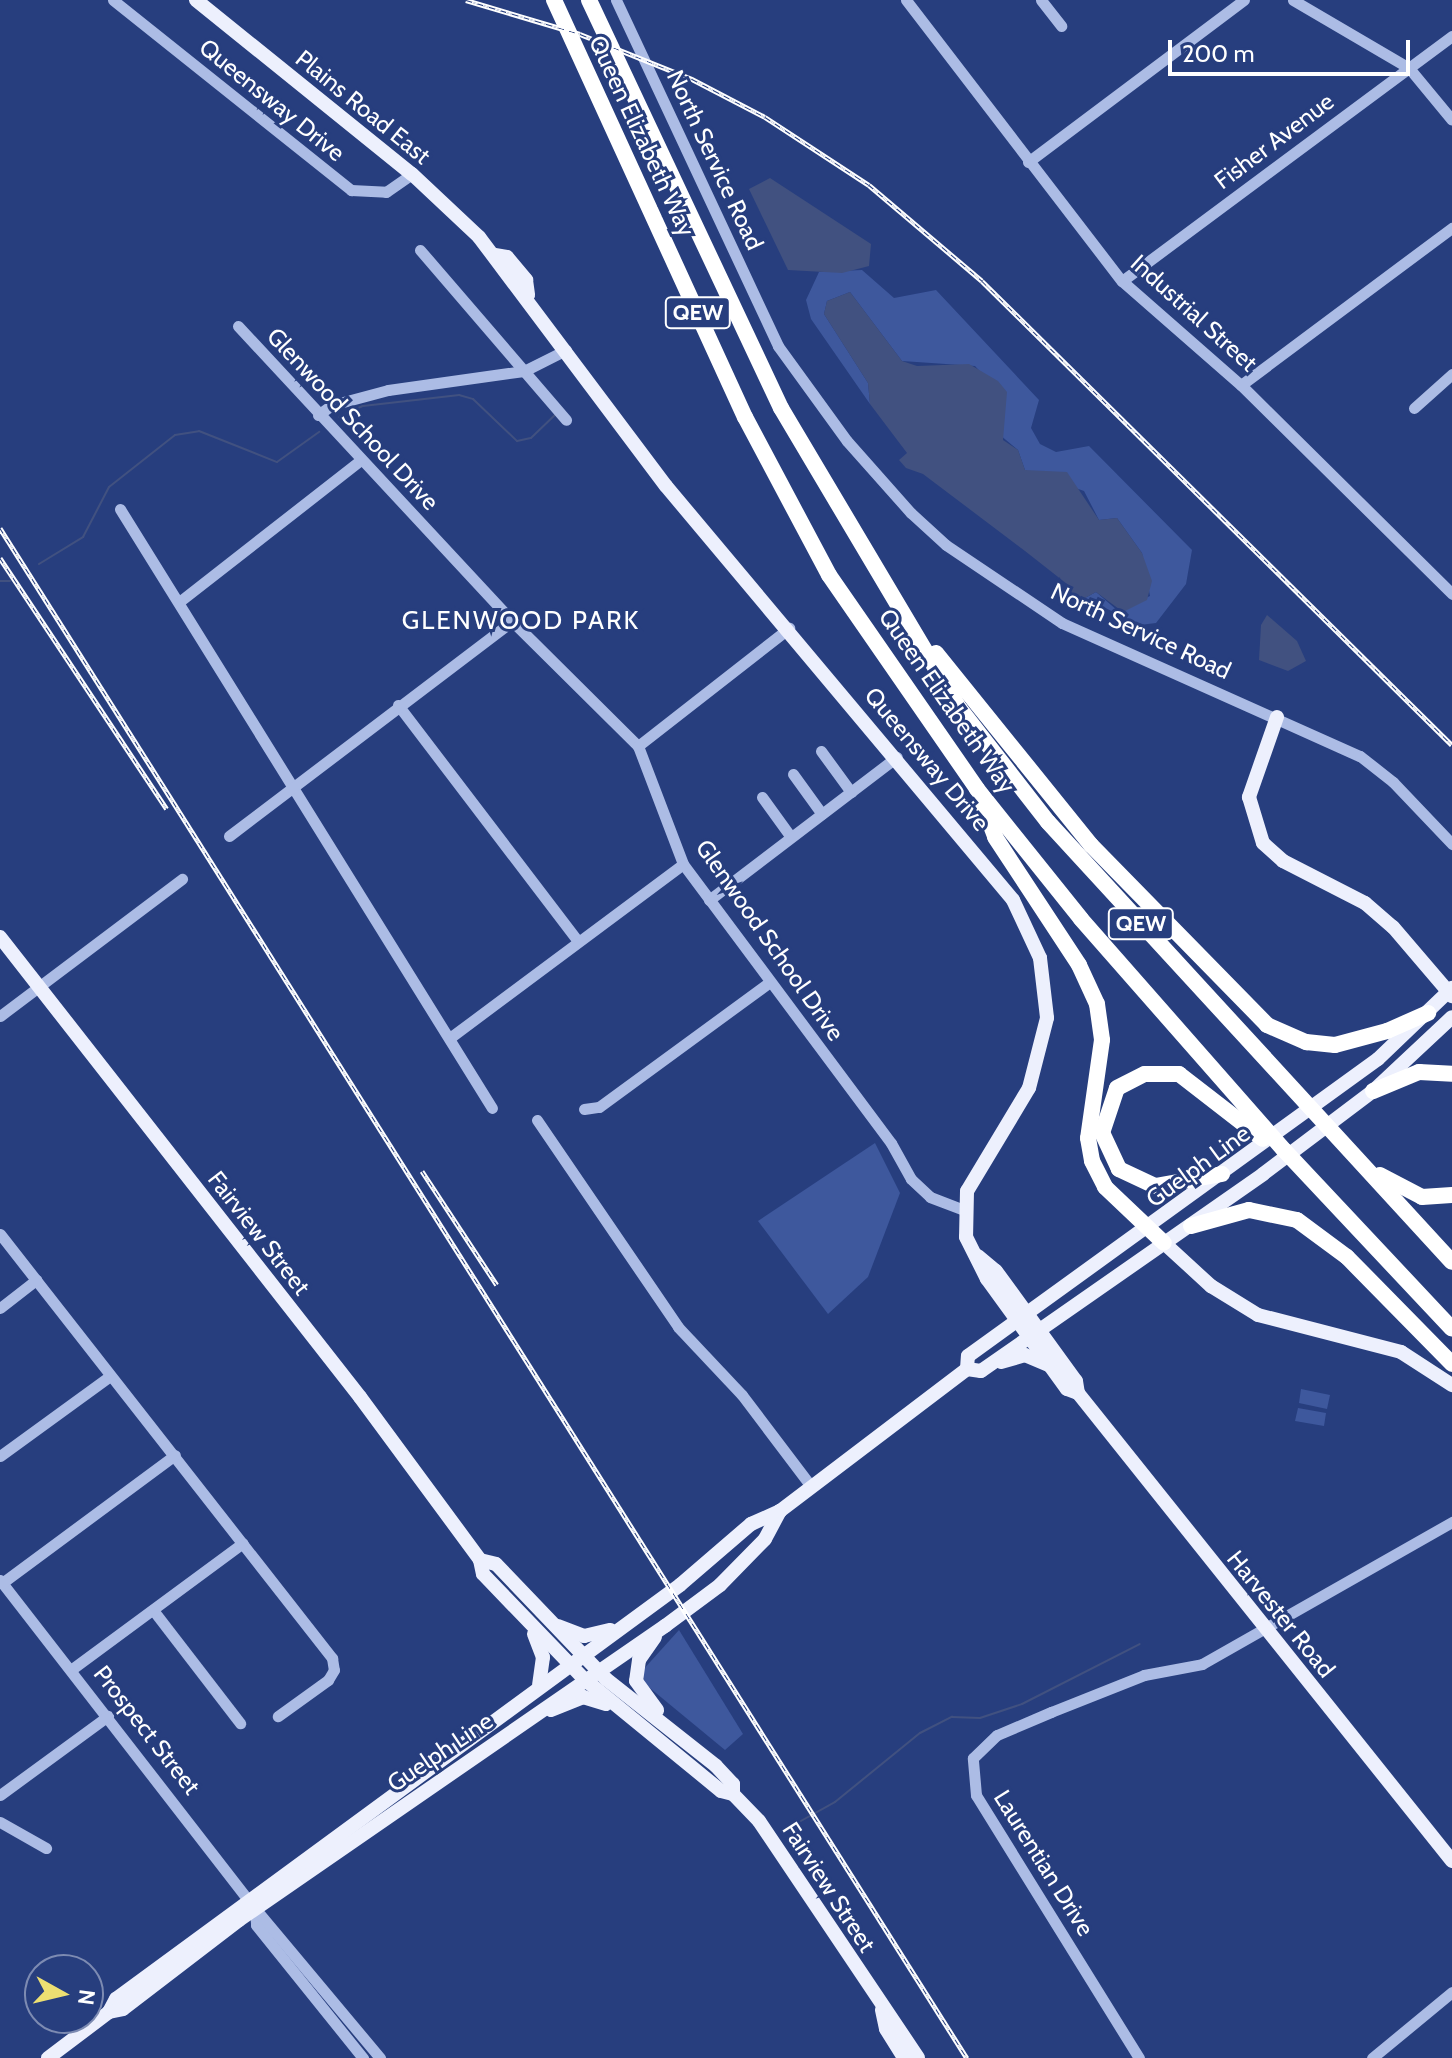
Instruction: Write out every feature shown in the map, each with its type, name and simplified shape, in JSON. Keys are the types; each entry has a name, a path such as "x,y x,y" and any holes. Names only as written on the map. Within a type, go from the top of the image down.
{"highway":[{"name":"Queen Elizabeth Way","path":"554,0 745,417 829,575 977,789 1081,919 1284,1150 1452,1329"},
{"name":"Queen Elizabeth Way","path":"593,8 781,408 960,709 1048,822 1319,1121 1452,1262"},
{"path":"869,557 919,633 1091,845 1267,1025 1306,1042 1335,1045 1387,1031 1428,1013"},
{"path":"977,789 995,837 1079,965 1097,1004 1102,1040 1088,1138 1092,1161 1105,1187 1164,1243"},
{"path":"1373,1091 1419,1072 1452,1074"},
{"path":"1222,1174 1155,1186 1119,1169 1102,1133 1117,1088 1145,1074 1179,1074 1257,1136 1284,1150"},
{"path":"1319,1121 1399,1188 1422,1197 1452,1195"},
{"path":"1191,1226 1249,1210 1297,1220 1347,1257 1452,1364"}],"main road":[{"name":"Plains Road East","path":"196,0 412,174 495,255 528,295 566,350"},
{"name":"Queensway Drive","path":"566,350 666,486 897,757 1018,908 1040,958 1047,999 1041,1056 1029,1088 967,1191 962,1209"},
{"path":"1277,717 1249,797 1263,843 1283,861 1365,903 1393,927 1451,992"},
{"name":"Fairview Street","path":"0,937 360,1397 480,1560 483,1574 532,1630 583,1678 721,1791 733,1794"},
{"name":"Guelph Line","path":"974,1370 968,1356 1249,1157 1336,1091 1451,992"},
{"name":"Guelph Line","path":"48,2058 109,2012 123,2009 252,1904 539,1685 700,1570 751,1524 780,1511 810,1485 974,1370 1191,1226 1263,1174 1373,1091 1452,1017"},
{"path":"962,1209 966,1237 1022,1317"},
{"path":"1164,1243 1211,1286 1258,1315 1401,1352 1452,1385"},
{"name":"Harvester Road","path":"1022,1317 1076,1381 1078,1393 1452,1861"},
{"name":"Harvester Road","path":"1033,1331 1067,1389 1078,1393"},
{"path":"974,1370 1025,1355 1055,1371"},
{"name":"Guelph Line","path":"252,1904 539,1712 596,1669 665,1626 720,1585 765,1539 780,1511"},
{"name":"Fairview Street","path":"480,1560 496,1564 596,1669 729,1779 733,1794 759,1821 882,2009 900,2026 918,2058"},
{"path":"549,1621 584,1636 618,1628"},
{"path":"661,1722 640,1692 635,1674 644,1649 665,1626"},
{"path":"532,1630 543,1657 539,1685"},
{"path":"539,1712 583,1697 618,1707"},
{"name":"Fairview Street","path":"882,2009 886,2029 904,2058"}],"street":[{"name":"Queensway Drive","path":"113,0 351,190 386,192 412,174"},
{"name":"North Service Road","path":"616,0 778,346 847,441 911,513 946,545 1062,623 1277,717 1377,768 1452,844"},
{"path":"1041,0 1061,26"},
{"path":"1028,162 1244,0"},
{"path":"1293,0 1409,68 1452,120"},
{"name":"Industrial Street","path":"909,1 1028,162 1122,281 1241,385 1452,594"},
{"name":"Fisher Avenue","path":"1122,281 1452,36"},
{"path":"1241,385 1452,228"},
{"path":"420,250 566,420"},
{"name":"Glenwood School Drive","path":"238,326 512,621 638,746 683,864 891,1143 911,1179 942,1204 962,1209"},
{"path":"318,415 332,405 388,390 524,371 566,350"},
{"path":"1414,408 1452,374"},
{"path":"179,602 361,460"},
{"path":"120,509 451,1037 492,1108"},
{"path":"229,836 512,621"},
{"path":"638,746 789,628"},
{"path":"398,705 578,941"},
{"path":"821,751 851,792"},
{"path":"709,900 897,757"},
{"path":"793,774 822,814"},
{"path":"762,797 791,837"},
{"path":"451,1037 683,864"},
{"path":"0,1016 182,879"},
{"path":"584,1109 599,1107 770,982"},
{"path":"537,1120 678,1327 742,1395 810,1485"},
{"path":"0,1234 332,1658 334,1670 328,1680 278,1716"},
{"path":"0,1308 36,1280"},
{"path":"0,1456 110,1376"},
{"path":"1,1582 175,1455"},
{"path":"1266,1629 1452,1522"},
{"path":"72,1669 243,1543"},
{"name":"Prospect Street","path":"1,1582 72,1669 252,1904 380,2058"},
{"path":"153,1610 240,1723"},
{"name":"Laurentian Drive","path":"1139,2058 976,1795 973,1758 997,1735 1144,1675 1202,1664 1266,1629"},
{"path":"0,1795 108,1716"},
{"path":"0,1822 46,1848"},
{"name":"Prospect Street","path":"252,1904 256,1925 363,2058"},
{"path":"1372,2058 1452,1992"}],"shaded area":[{"path":"770,178 871,244 869,266 842,273 788,270 749,189"},
{"path":"862,270 894,298 936,290 1039,400 1031,428 1040,444 1056,452 1089,446 1192,550 1186,584 1156,623 1140,625 1085,598 1096,592 1118,611 1150,596 1142,553 1117,518 1099,520 1084,491 1025,470 1018,450 1000,435 986,378 975,366 902,361 850,292 827,301 824,314 868,383 870,404 811,319 806,300 819,272"},
{"path":"850,292 902,361 917,366 969,364 998,381 1007,392 1003,440 1018,450 1025,470 1067,472 1099,520 1117,518 1142,553 1152,581 1147,600 1123,612 1096,592 1085,598 1073,595 1067,584 1025,551 923,474 906,468 899,460 907,453 870,404 868,383 824,314 827,301"},
{"path":"1267,615 1297,641 1306,661 1288,671 1259,660 1261,625"},
{"path":"875,1143 900,1193 868,1277 828,1314 758,1221"},
{"path":"1301,1389 1330,1395 1327,1409 1299,1403"},
{"path":"1298,1408 1326,1413 1324,1426 1295,1421"},
{"path":"679,1630 743,1734 725,1750 645,1684 642,1671"}],"waterway":[{"path":"339,417 363,406 459,395 473,399 517,441 531,438 556,414"},
{"path":"39,564 83,537 109,487 175,435 199,431 277,462 319,432"},
{"path":"0,581 10,581"},
{"path":"799,1822 835,1802 920,1733 952,1717 980,1718 1022,1704 1140,1644"}],"railway":[{"path":"466,0 580,34 692,79 765,117 869,185 982,281 1452,745"},
{"path":"0,528 967,2058"},
{"path":"0,558 167,809"},
{"path":"422,1171 497,1285"}],"district":[{"name":"GLENWOOD PARK","path":"521,621"}]}
